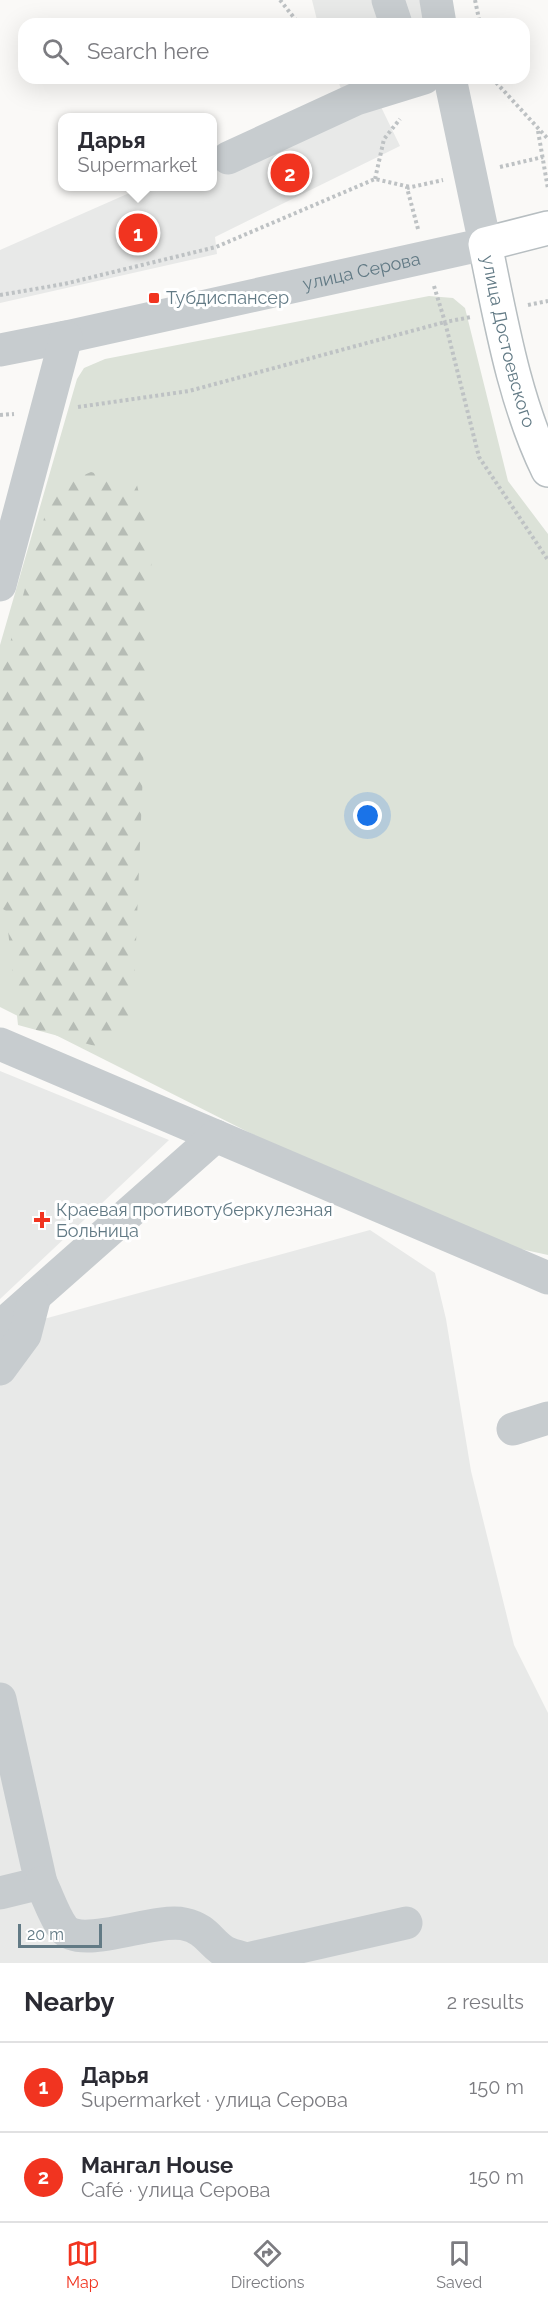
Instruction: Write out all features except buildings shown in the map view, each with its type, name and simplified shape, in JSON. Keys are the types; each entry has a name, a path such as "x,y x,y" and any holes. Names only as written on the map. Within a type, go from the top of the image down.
{"main road":[{"name":"улица Серова","path":"485,244 548,228"},
{"name":"улица Достоевского","path":"485,244 519,394 538,449 548,470"}],"street":[{"path":"388,0 394,18"},
{"path":"436,0 439,18"},
{"path":"228,158 356,99 410,84"},
{"path":"433,84 485,244"},
{"name":"улица Серова","path":"0,350 485,244"},
{"path":"0,585 66,337"},
{"path":"0,1044 548,1278"},
{"path":"0,1327 216,1136"},
{"path":"0,1369 26,1335 35,1296"},
{"path":"513,1429 548,1418"},
{"path":"0,1699 41,1883 64,1929 76,1936 93,1937 133,1928 182,1923 205,1932 225,1952 247,1961 406,1923"},
{"path":"0,1893 41,1883"}],"path":[{"path":"280,0 294,18"},
{"path":"475,0 479,18"},
{"path":"375,178 384,139 427,84"},
{"path":"497,84 548,139"},
{"path":"538,130 548,189"},
{"path":"0,295 64,284 216,247 375,178 410,187"},
{"path":"0,415 46,411 189,391 446,322 480,457 548,560"}],"shaded area":[{"path":"312,0 424,0 427,18 316,18"},
{"path":"339,84 370,84 400,146 215,237 217,254 0,303 0,250 134,191 217,191 217,154 344,97"},
{"name":"Краевая противотуберкулезная Больница","path":"0,1071 169,1140 0,1299"},
{"path":"370,1230 435,1273 446,1319 471,1471 514,1645 548,1713 548,1963 0,1963 0,1349 29,1323"}],"green space":[{"path":"429,296 453,298 465,308 508,481 548,534 548,1255 502,1245 268,1142 0,1007 0,645 77,379 84,368 105,359"},
{"path":"91,472 137,485 152,549 133,1017 95,1046 18,1025 6,911 0,907 0,680 52,489"}],"place":[{"name":"Мангал House","path":"290,173"},
{"name":"Дарья","path":"138,233"},
{"name":"Тубдиспансер","path":"154,298"},
{"name":"Краевая противотуберкулезная Больница","path":"42,1220"}]}
